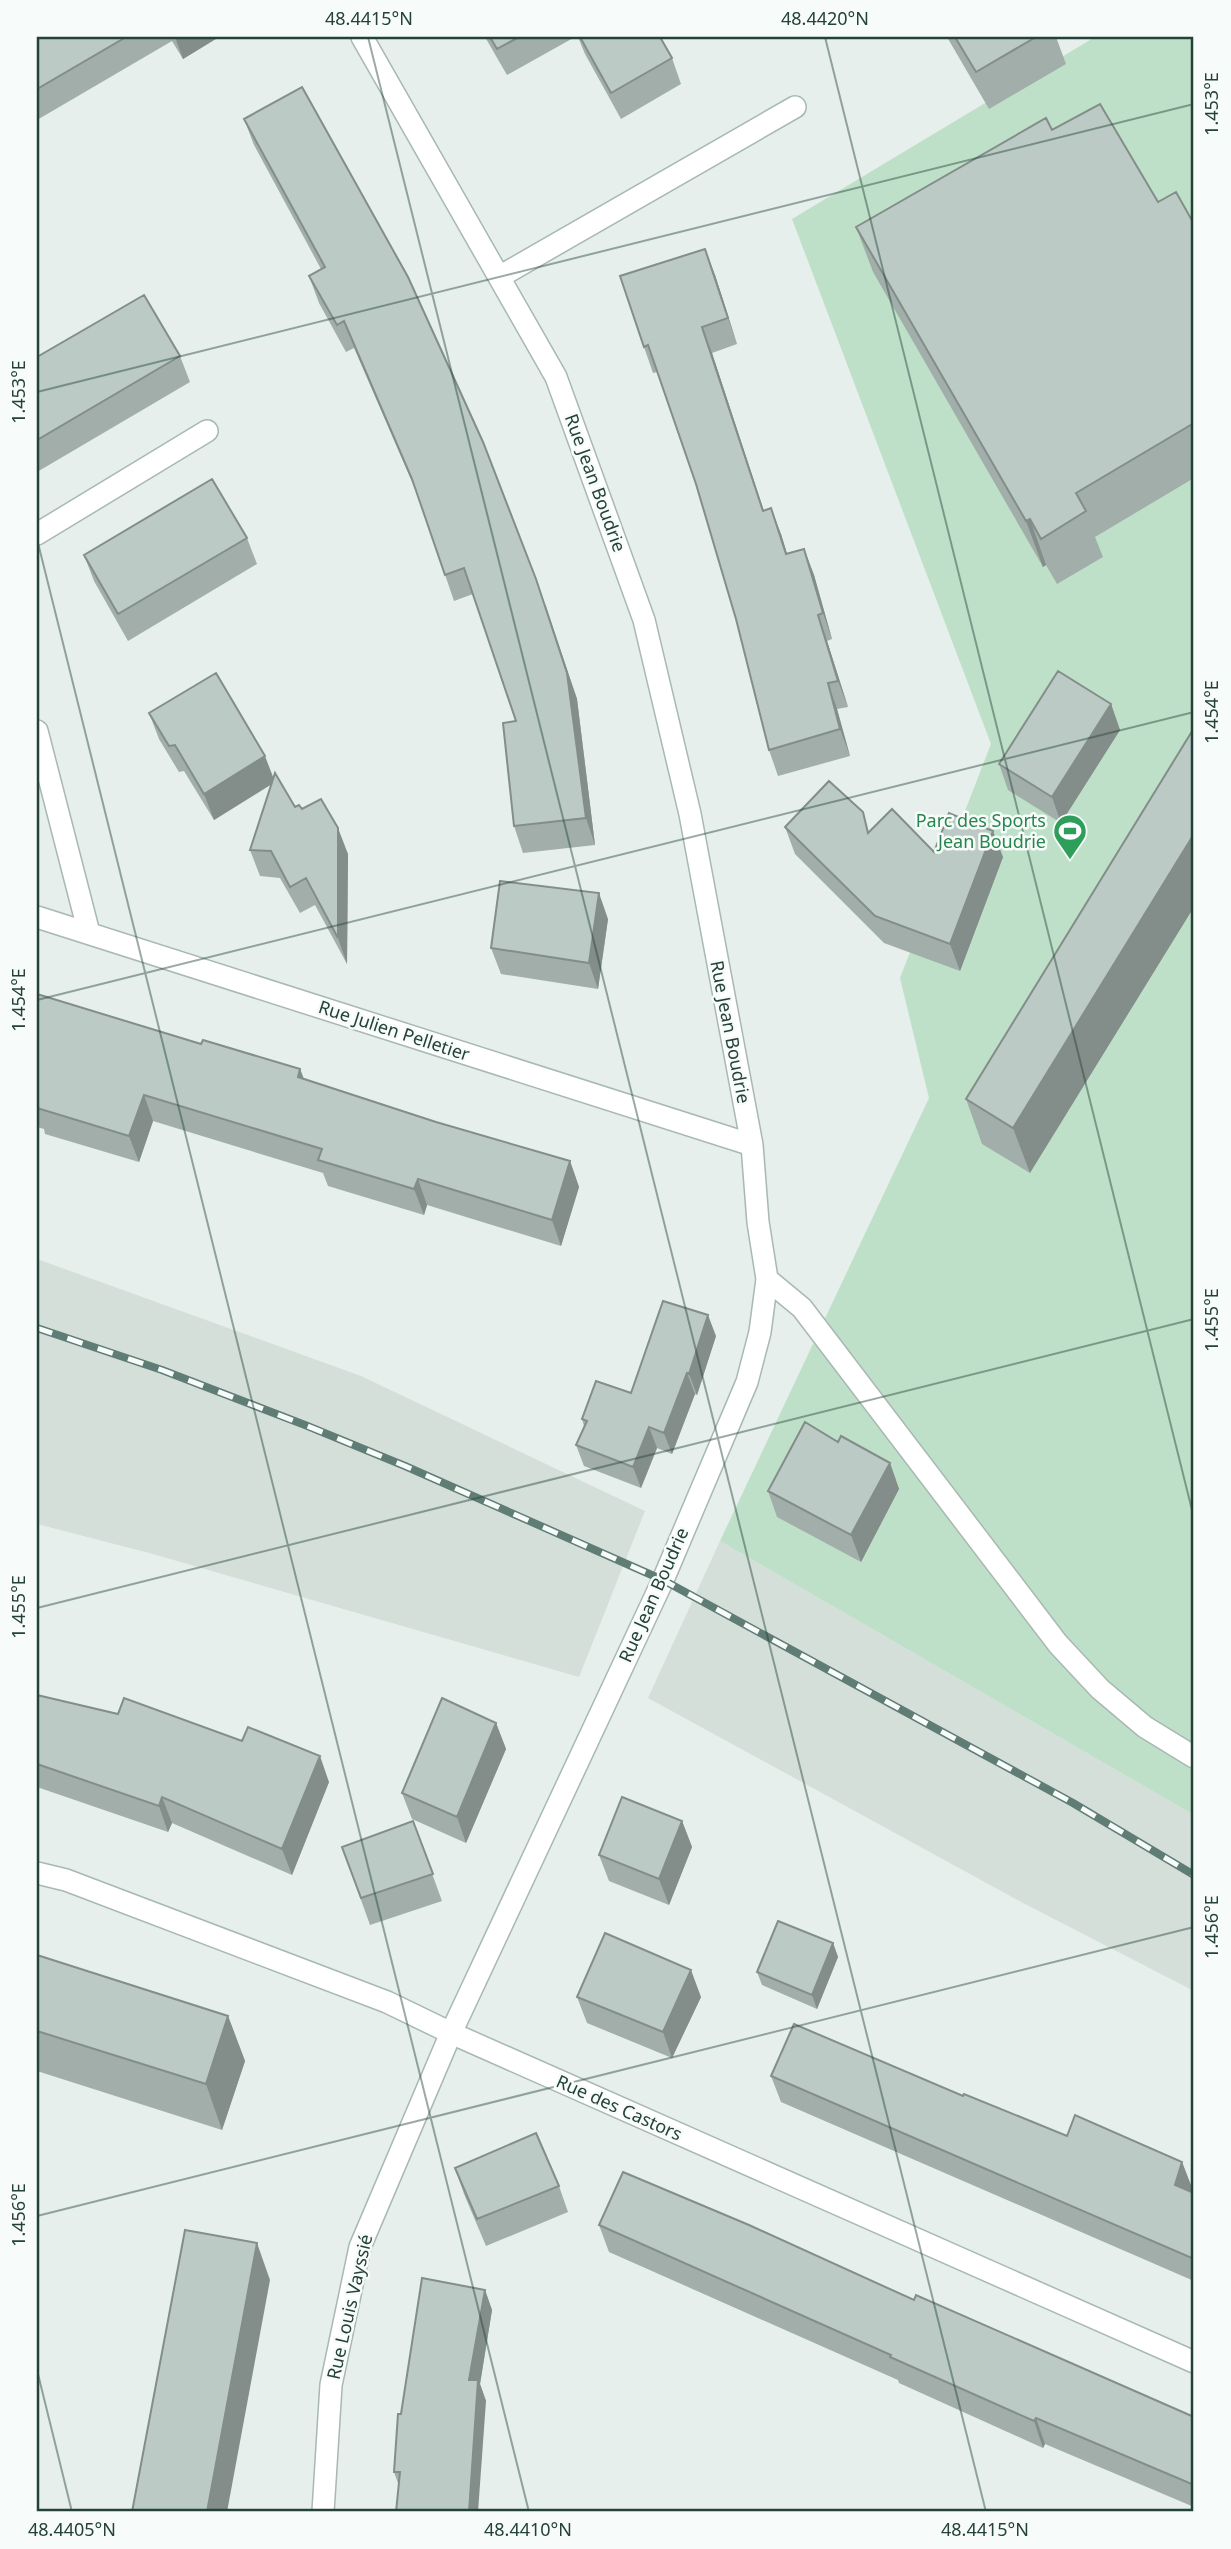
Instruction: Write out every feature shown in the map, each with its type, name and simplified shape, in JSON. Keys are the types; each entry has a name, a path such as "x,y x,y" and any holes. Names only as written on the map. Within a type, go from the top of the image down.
{"street":[{"name":"Rue Jean Boudrie","path":"362,37 556,377 644,620 690,814 752,1145 758,1222 767,1279 760,1332 747,1382 663,1580 451,2034"},
{"path":"499,277 795,107"},
{"path":"37,534 207,431"},
{"path":"37,732 89,933"},
{"name":"Rue Julien Pelletier","path":"37,917 752,1145"},
{"path":"767,1279 802,1308 1058,1644 1100,1689 1145,1727 1194,1757"},
{"name":"Rue des Castors","path":"37,1873 66,1880 387,2002 451,2034 1194,2362"},
{"name":"Rue Louis Vayssié","path":"323,2512 331,2385 360,2247 451,2034"}],"shaded area":[{"path":"37,1259 361,1376 645,1511 579,1677 153,1554 37,1524"},
{"path":"720,1541 1194,1815 1194,1991 1025,1904 648,1698"}],"green space":[{"name":"Parc des Sports Jean Boudrie","path":"1095,37 1194,37 1194,1815 720,1541 929,1098 900,978 991,744 792,219"}],"building":[{"path":"37,37 126,37 37,89"},
{"path":"490,37 519,37 497,49"},
{"path":"580,37 660,37 672,58 611,93"},
{"path":"955,37 1036,37 976,72"},
{"path":"302,87 408,277 483,442 536,579 567,673 586,818 514,826 503,723 516,721 464,568 445,575 412,479 344,321 337,325 309,276 325,267 244,119"},
{"path":"1100,104 1158,202 1176,192 1194,224 1194,423 1076,493 1086,511 1041,539 1030,519 1026,521 856,227 1046,118 1052,130"},
{"path":"705,249 728,318 702,327 763,511 771,508 786,554 804,549 823,613 818,615 838,681 828,683 840,729 769,750 736,619 696,484 648,345 644,347 620,276"},
{"path":"144,295 180,356 37,440 37,357"},
{"path":"212,479 247,538 118,614 84,555"},
{"path":"1058,671 1111,704 1052,797 999,764"},
{"path":"216,673 265,756 204,794 175,745 169,746 149,713"},
{"path":"1194,728 1194,834 1013,1128 966,1099"},
{"path":"275,773 295,807 299,805 302,809 321,799 338,828 338,938 306,878 290,887 271,851 250,850"},
{"path":"829,781 863,812 868,833 892,809 934,852 949,813 993,831 950,944 875,916 785,827"},
{"path":"500,881 599,893 589,963 491,948"},
{"path":"37,994 201,1044 203,1040 300,1069 298,1077 436,1122 570,1161 552,1220 418,1179 414,1189 318,1160 322,1149 144,1095 129,1136 37,1108"},
{"path":"663,1301 708,1315 689,1374 687,1373 664,1433 649,1427 633,1467 576,1445 587,1421 582,1419 596,1381 631,1393"},
{"path":"805,1422 838,1442 841,1436 890,1463 851,1535 768,1491"},
{"path":"37,1695 118,1714 124,1698 242,1741 248,1727 320,1756 282,1849 162,1797 159,1806 37,1764"},
{"path":"442,1698 496,1723 457,1817 402,1793"},
{"path":"622,1797 682,1821 659,1879 599,1855"},
{"path":"413,1821 433,1874 361,1898 342,1847"},
{"path":"778,1921 833,1943 812,1995 757,1972"},
{"path":"605,1933 691,1970 663,2032 577,1997"},
{"path":"37,1955 228,2016 206,2084 37,2031"},
{"path":"794,2024 963,2096 964,2094 1067,2136 1075,2115 1182,2162 1175,2185 1194,2193 1194,2259 771,2076"},
{"path":"536,2133 559,2186 477,2219 455,2168"},
{"path":"623,2172 749,2225 914,2300 916,2295 1194,2417 1194,2485 1036,2418 1034,2421 599,2225"},
{"path":"185,2230 257,2243 207,2512 132,2512"},
{"path":"422,2278 485,2290 469,2380 478,2380 469,2512 396,2512 400,2472 394,2472 398,2414 401,2414"}],"railway":[{"path":"37,1328 162,1370 305,1425 405,1466 663,1580 1073,1803 1194,1875"}],"place":[{"name":"Parc des Sports Jean Boudrie","path":"1070,861"}]}
